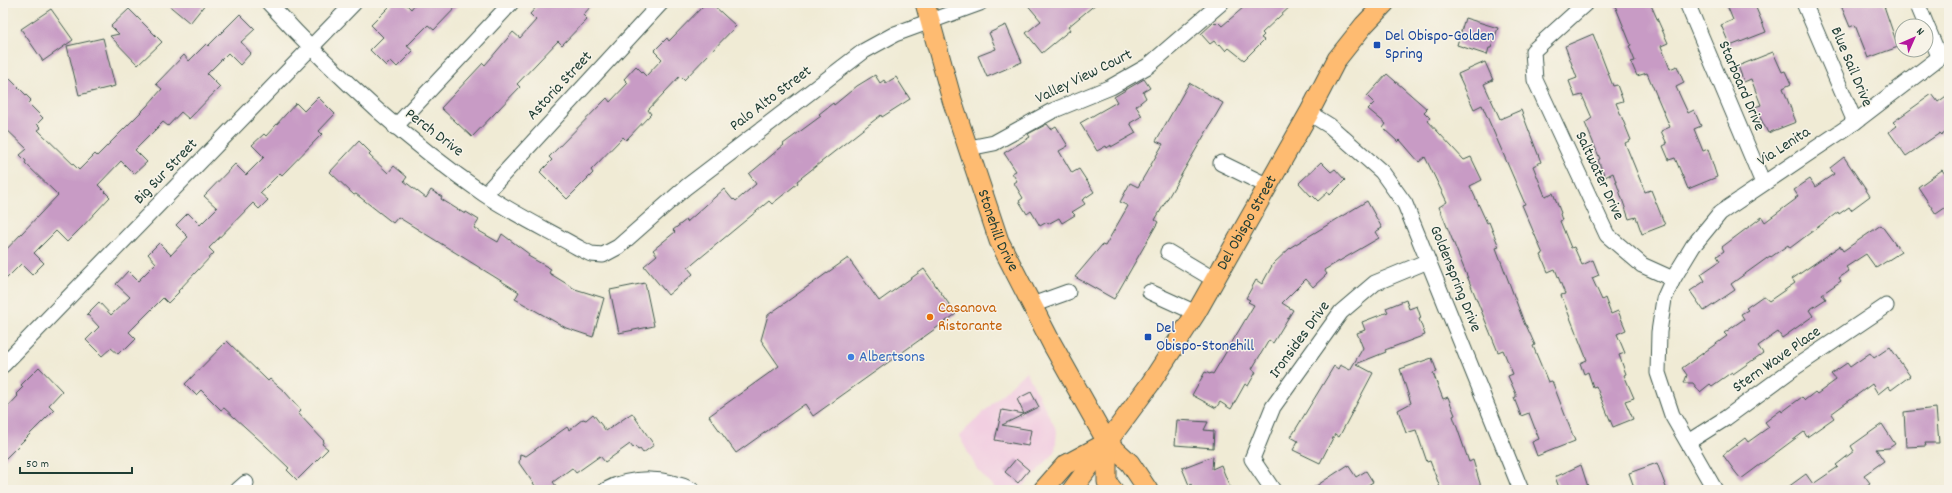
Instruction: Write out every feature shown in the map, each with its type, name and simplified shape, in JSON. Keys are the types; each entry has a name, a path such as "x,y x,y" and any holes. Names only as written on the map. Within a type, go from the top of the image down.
{"main road":[{"name":"Stonehill Drive","path":"925,3 952,100 999,241 1032,306 1107,442 1130,463 1148,490"},
{"name":"Del Obispo Street","path":"1072,490 1150,384 1196,313 1309,113 1337,59 1364,25 1385,3"},
{"name":"Stonehill Drive","path":"1107,442 1108,482 1113,490"},
{"name":"Del Obispo Street","path":"1043,490 1065,466 1107,442"}],"street":[{"name":"Perch Drive","path":"269,3 310,48 395,127 485,194 579,248 591,254 603,255"},
{"name":"Big Sur Street","path":"4,361 354,3"},
{"path":"395,127 511,3"},
{"name":"Astoria Street","path":"485,194 661,3"},
{"name":"Palo Alto Street","path":"603,255 618,247 686,186 864,51 895,34 980,3"},
{"name":"Valley View Court","path":"969,148 994,143 1052,111 1111,87 1148,66 1221,3"},
{"name":"Saltwater Drive","path":"1586,3 1534,51 1535,80 1607,235 1642,265 1674,279"},
{"name":"Starboard Drive","path":"1687,3 1763,182"},
{"name":"Blue Sail Drive","path":"1804,3 1855,122"},
{"path":"1917,3 1944,53"},
{"name":"Via Lenita","path":"1715,490 1672,415 1658,373 1659,332 1664,299 1674,279 1693,246 1720,213 1763,182 1855,122 1944,53"},
{"name":"Goldenspring Drive","path":"1309,113 1330,126 1382,172 1405,204 1521,490"},
{"path":"1221,163 1268,186"},
{"path":"1168,252 1215,280"},
{"name":"Ironsides Drive","path":"1273,490 1252,459 1273,407 1341,312 1375,283 1428,261"},
{"path":"1032,306 1068,292"},
{"path":"1150,292 1196,313"},
{"name":"Stern Wave Place","path":"1688,442 1726,418 1794,368 1886,306"},
{"path":"606,490 625,483 643,480 663,480 683,485 692,490"}],"shaded area":[{"path":"1026,371 1057,431 1055,452 1020,490 996,490 977,469 959,436"}],"building":[{"path":"166,3 206,3 190,23"},
{"path":"393,3 405,3 411,9 416,3 460,3 434,30 428,25 407,46 413,51 397,67 391,61 386,66 370,50 383,37 371,25"},
{"path":"540,3 594,3 583,15 587,19 562,45 558,41 517,84 520,87 472,137 441,108 483,63 485,65 513,32 520,38 536,20 530,14"},
{"path":"706,3 711,3 736,26 684,80 680,76 648,110 651,114 626,140 623,137 591,170 593,173 567,199 540,172 552,160 549,157 607,98 610,102 628,83 624,79 636,66 646,76 662,59 654,51 667,38 669,41"},
{"path":"1026,3 1097,3 1068,27 1070,30 1042,53 1026,33 1041,21"},
{"path":"1251,3 1294,3 1262,33 1264,35 1261,38 1264,40 1244,60 1229,48 1226,51 1220,44 1218,46 1214,41 1210,44 1201,34 1214,22 1216,24 1218,22 1222,26 1244,7 1245,8"},
{"path":"1614,3 1650,3 1668,43 1661,46 1670,69 1677,66 1684,83 1676,87 1688,113 1694,110 1701,126 1694,129 1703,151 1708,149 1717,177 1688,189 1675,158 1669,160 1663,146 1667,144 1661,131 1670,127 1647,73 1637,76 1631,62 1635,61 1629,46 1631,45"},
{"path":"1726,3 1754,3 1766,32 1730,46 1721,25 1733,20"},
{"path":"1840,3 1883,3 1894,35 1894,48 1868,58 1855,25 1850,27"},
{"path":"51,9 73,40 43,61 21,29"},
{"path":"129,9 162,42 138,65 110,36 119,34 111,26"},
{"path":"240,14 255,29 241,42 251,53 240,65 228,53 207,74 220,87 189,119 181,112 168,126 163,122 135,150 147,162 134,174 121,161 98,185 110,197 82,227 67,242 56,231 34,253 44,263 32,275 21,264 3,282 3,253 58,195 25,163 26,161 20,155 27,149 3,126 3,72 31,100 28,103 43,118 37,124 41,128 38,130 79,170 95,154 97,156 147,106 162,89 156,84 184,55 189,61 206,44 208,46"},
{"path":"1465,18 1498,28 1487,55 1457,45"},
{"path":"1006,25 1022,62 987,77 978,56 996,49 989,33"},
{"path":"1593,34 1613,86 1617,85 1623,101 1616,103 1631,140 1625,143 1645,192 1651,190 1665,225 1642,234 1636,217 1629,219 1613,173 1605,177 1598,160 1600,159 1585,123 1592,118 1582,95 1575,97 1569,81 1577,78 1565,46"},
{"path":"103,38 115,86 79,95 67,46"},
{"path":"1773,52 1782,72 1785,71 1791,84 1783,88 1796,122 1768,133 1755,107 1761,105 1751,79 1744,82 1738,66"},
{"path":"1485,62 1493,80 1484,84 1500,119 1521,110 1541,162 1533,166 1545,196 1553,193 1561,213 1562,220 1560,221 1571,248 1574,247 1582,265 1593,260 1599,275 1592,278 1602,300 1605,298 1611,314 1618,311 1626,330 1617,334 1625,353 1619,355 1626,374 1624,375 1634,398 1625,401 1633,419 1613,427 1596,386 1593,387 1588,372 1584,374 1580,363 1587,360 1561,295 1565,294 1555,269 1548,272 1541,255 1543,254 1522,205 1525,204 1482,105 1474,109 1458,74"},
{"path":"1387,74 1427,109 1424,112 1430,118 1427,120 1464,160 1471,157 1482,180 1470,186 1487,223 1489,222 1499,247 1496,248 1525,325 1535,345 1533,346 1548,382 1552,381 1575,441 1537,456 1532,442 1539,439 1529,413 1521,416 1514,398 1516,397 1516,394 1508,376 1513,374 1503,350 1498,352 1439,207 1447,202 1425,157 1419,162 1400,140 1398,142 1383,128 1386,124 1368,109 1374,103 1367,96"},
{"path":"875,75 880,83 884,80 886,83 896,77 910,99 882,117 881,115 797,181 798,183 772,204 769,201 688,268 693,274 668,295 644,266 657,255 653,250 675,232 673,230 686,220 687,222 724,189 733,200 734,199 736,201 756,184 749,174 784,145 783,144 821,116 819,114 833,103 834,105 857,86"},
{"path":"1144,79 1150,88 1143,92 1146,98 1136,106 1142,116 1130,123 1136,133 1111,147 1111,145 1107,148 1106,146 1097,151 1080,123 1117,102 1114,97"},
{"path":"1189,83 1223,103 1155,220 1158,222 1114,299 1075,277 1102,245 1105,246 1128,206 1120,202 1130,183 1138,187 1163,144 1156,141"},
{"path":"1932,94 1938,102 1949,94 1949,130 1942,135 1940,133 1906,156 1889,132 1897,126 1893,122"},
{"path":"318,97 335,114 319,131 322,134 282,175 280,173 260,193 268,200 259,209 253,203 209,248 214,253 178,291 179,292 168,303 163,298 129,332 136,339 126,349 124,348 118,354 111,348 102,356 86,340 99,327 87,314 99,302 111,315 130,297 116,284 128,271 138,281 156,263 148,254 159,243 171,255 188,237 176,225 188,213 200,225 217,208 204,196 235,164 246,175 264,157 252,145 264,134 266,136 296,103 304,111"},
{"path":"1047,124 1051,129 1056,126 1068,146 1059,151 1072,173 1079,169 1094,192 1082,200 1085,204 1072,212 1075,215 1062,223 1059,218 1048,224 1047,222 1040,226 1031,211 1027,214 1019,201 1023,198 1014,183 1017,181 1012,173 1016,171 1004,153 1030,137 1028,134"},
{"path":"359,141 371,153 369,155 388,173 394,166 407,177 404,181 426,198 431,190 442,197 441,199 465,214 466,212 479,220 474,228 498,242 502,234 529,254 528,256 551,269 549,273 575,289 604,298 593,337 566,328 515,299 519,292 398,217 393,223 356,194 354,195 330,172"},
{"path":"1844,157 1870,196 1851,210 1849,207 1839,214 1838,212 1790,248 1788,245 1771,257 1770,256 1731,284 1735,290 1704,311 1690,291 1705,281 1701,274 1720,261 1717,256 1724,251 1722,247 1762,217 1765,222 1796,199 1795,198 1798,196 1794,190 1810,179 1815,187 1834,174 1830,168"},
{"path":"1321,162 1331,172 1335,169 1345,180 1330,195 1328,192 1318,201 1299,183"},
{"path":"1942,170 1949,179 1949,205 1936,214 1918,187"},
{"path":"1367,201 1382,228 1375,232 1379,238 1324,270 1327,274 1313,287 1306,279 1282,303 1293,310 1273,343 1269,340 1252,369 1256,372 1248,386 1245,384 1231,409 1220,402 1216,408 1192,395 1205,372 1213,374 1254,305 1248,302 1250,300 1246,298 1256,280 1262,284 1273,264 1291,247"},
{"path":"1881,225 1901,252 1876,268 1866,254 1846,267 1849,271 1839,278 1841,281 1822,294 1826,299 1809,310 1813,316 1782,338 1778,332 1758,346 1763,353 1733,374 1732,372 1712,386 1710,384 1700,392 1693,383 1684,383 1687,375 1682,368 1727,336 1724,333 1744,319 1741,314 1748,310 1746,308 1763,296 1769,301 1795,283 1792,279 1840,246 1843,251"},
{"path":"848,258 879,301 924,269 956,314 813,416 805,404 736,453 709,416 779,366 761,340 768,315"},
{"path":"645,283 654,326 619,333 610,290"},
{"path":"1406,300 1409,309 1417,306 1421,318 1419,319 1425,335 1385,350 1386,352 1356,364 1373,373 1339,437 1335,434 1320,463 1293,450 1298,441 1291,437 1334,366 1338,369 1340,365 1350,370 1363,348 1357,333 1365,330 1362,322 1388,312 1386,308"},
{"path":"227,341 268,381 270,379 285,392 301,410 298,413 324,441 322,444 328,449 297,480 287,470 289,468 224,408 221,410 201,390 196,395 185,384"},
{"path":"1890,347 1910,376 1891,390 1888,386 1878,394 1872,384 1831,414 1834,418 1807,437 1804,432 1741,479 1723,455 1745,438 1748,442 1769,427 1765,422 1781,410 1782,412 1802,397 1805,400 1815,392 1817,394 1836,380 1831,374 1847,363 1850,367 1870,353 1874,358"},
{"path":"1432,358 1437,372 1433,373 1443,399 1448,397 1469,462 1473,460 1482,490 1441,490 1430,461 1427,462 1416,430 1406,433 1398,410 1411,403 1400,369"},
{"path":"39,367 62,391 49,405 54,410 3,461 3,412 18,396 16,394 23,387 21,385"},
{"path":"1031,392 1039,407 1002,425 1031,430 1028,446 995,440 1002,410 1024,414 1017,399"},
{"path":"1936,408 1939,443 1925,443 1926,446 1906,447 1904,412"},
{"path":"632,413 654,445 643,453 635,446 633,448 630,444 605,462 600,456 576,473 572,468 553,482 559,490 538,490 519,463 520,454 526,456 567,427 569,430 583,419 586,420 593,414 606,431"},
{"path":"1177,420 1208,422 1204,430 1214,431 1213,448 1175,445"},
{"path":"1882,424 1895,444 1889,448 1876,449 1884,461 1864,475 1870,483 1860,490 1784,490 1806,474 1813,484 1838,467 1836,465 1854,451 1851,446"},
{"path":"1213,456 1212,469 1221,465 1231,490 1194,490 1191,484 1189,485 1182,468"},
{"path":"1016,459 1029,470 1018,483 1005,472"},
{"path":"1657,463 1667,490 1635,490 1629,473"},
{"path":"1348,465 1356,477 1366,471 1373,482 1363,488 1364,490 1310,490"},
{"path":"1581,465 1589,490 1560,490 1555,477"}],"place":[{"name":"Del Obispo-Golden Spring","path":"1377,45"},
{"name":"Casanova Ristorante","path":"930,317"},
{"name":"Del Obispo-Stonehill","path":"1148,337"},
{"name":"Albertsons","path":"851,357"}]}
